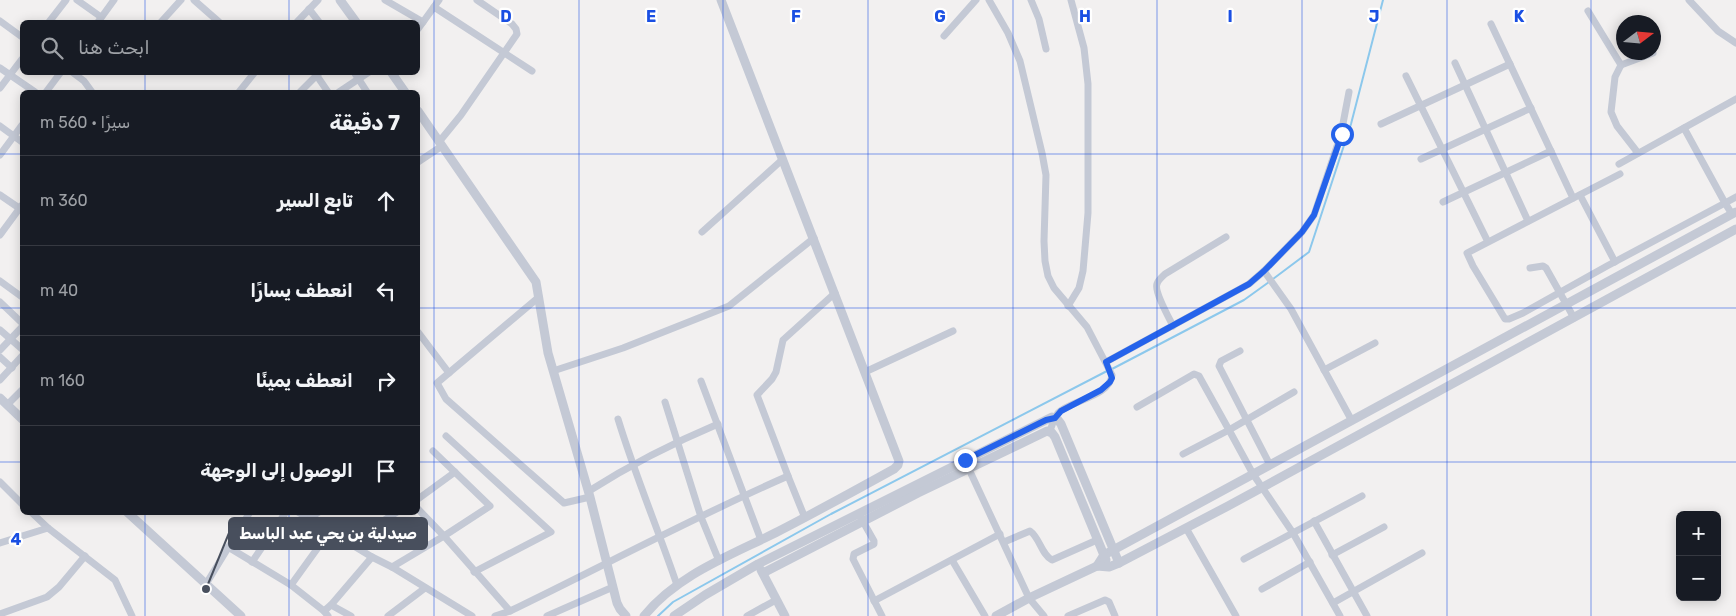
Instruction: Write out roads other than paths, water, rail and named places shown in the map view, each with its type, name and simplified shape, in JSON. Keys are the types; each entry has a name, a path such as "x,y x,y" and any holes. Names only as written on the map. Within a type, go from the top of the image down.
{"street":[{"path":"51,20 66,0"},
{"path":"76,0 99,20 114,0"},
{"path":"163,20 181,0"},
{"path":"194,0 217,20"},
{"path":"300,20 318,0"},
{"path":"340,0 355,20"},
{"path":"385,0 420,20"},
{"path":"420,26 439,0"},
{"path":"420,160 440,144 517,34 516,29 477,0"},
{"path":"644,616 677,585 719,561 805,518 898,465 896,453 721,0"},
{"path":"989,0 1015,49 1026,80 1046,175 1044,241 1048,276 1054,288 1087,327 1108,367 1111,380 1101,390 1061,411 1055,418 1050,431"},
{"path":"1031,0 1039,19 1046,49"},
{"path":"1068,306 1079,288 1083,271 1088,213 1088,84 1084,48 1071,0"},
{"path":"1689,0 1718,31 1736,43"},
{"path":"944,36 971,2"},
{"path":"434,7 532,71"},
{"path":"310,9 318,20"},
{"path":"1588,11 1620,65"},
{"path":"0,21 20,36"},
{"path":"1491,24 1551,151 1615,262"},
{"path":"1634,60 1620,65 1614,77 1611,112 1617,126 1638,152"},
{"path":"0,88 20,61"},
{"path":"1455,64 1528,221"},
{"path":"1381,124 1510,64"},
{"path":"0,68 32,90"},
{"path":"48,90 59,75"},
{"path":"76,75 84,81 91,90"},
{"path":"241,90 253,75"},
{"path":"302,90 315,75"},
{"path":"318,75 327,90"},
{"path":"356,75 366,90"},
{"path":"342,90 365,75"},
{"path":"393,75 404,90"},
{"path":"1406,76 1462,193 1487,240"},
{"path":"1108,367 1173,326 1267,274 1314,215 1342,134 1349,92"},
{"path":"1619,164 1736,99"},
{"path":"1421,159 1531,108"},
{"path":"420,114 536,282 553,371 589,494 617,603 626,616"},
{"path":"0,126 20,140"},
{"path":"0,155 20,128"},
{"path":"1097,566 1104,555 1734,213 1725,203 1684,128"},
{"path":"1443,202 1551,151"},
{"path":"702,232 783,159"},
{"path":"1620,174 1467,253 1505,319 1512,318 1560,293 1736,197"},
{"path":"0,195 20,207"},
{"path":"0,234 20,210"},
{"path":"996,616 1097,566 1110,567 1119,563 1186,528 1736,229"},
{"path":"553,371 623,348 728,306 814,238"},
{"path":"1173,326 1159,295 1156,286 1157,282 1165,274 1226,238"},
{"path":"1530,268 1543,266 1546,268 1574,318"},
{"path":"1267,274 1291,309 1352,421"},
{"path":"0,281 20,293"},
{"path":"805,518 757,395 776,372 783,340 835,293"},
{"path":"1588,293 1594,306"},
{"path":"539,297 437,383 446,400 564,503 589,494 632,464 718,424"},
{"path":"0,302 20,321"},
{"path":"0,350 20,329"},
{"path":"0,330 20,347"},
{"path":"865,372 953,331"},
{"path":"420,335 449,373"},
{"path":"1324,370 1375,343"},
{"path":"1240,351 1222,361 1218,366 1270,465"},
{"path":"0,357 12,368"},
{"path":"0,380 20,358"},
{"path":"1137,407 1194,374 1199,376 1253,474 1293,533 1340,616"},
{"path":"701,381 761,540"},
{"path":"1410,390 1417,403"},
{"path":"20,391 2,401 20,417"},
{"path":"1183,454 1294,392"},
{"path":"665,402 701,517 719,561"},
{"path":"763,573 861,518 967,464 1046,420 1055,418"},
{"path":"1055,418 1061,424 1119,563"},
{"path":"618,419 632,464 677,585"},
{"path":"967,464 1044,431 1050,431"},
{"path":"1050,431 1055,437 1110,567"},
{"path":"446,436 550,532 474,572"},
{"path":"392,567 490,506 433,451"},
{"path":"967,464 1029,598 1044,616"},
{"path":"420,498 455,472"},
{"path":"495,616 510,611 607,564 660,535 788,476"},
{"path":"0,482 20,502"},
{"path":"1244,559 1362,496"},
{"path":"420,511 510,611"},
{"path":"34,515 115,580 132,616"},
{"path":"131,515 241,616"},
{"path":"206,584 248,515"},
{"path":"252,562 284,515"},
{"path":"303,515 472,616"},
{"path":"309,519 315,515"},
{"path":"349,543 392,515"},
{"path":"674,616 684,612 758,564 861,518"},
{"path":"861,518 874,544 854,554 852,559 882,616"},
{"path":"1314,521 1366,616"},
{"path":"1332,555 1384,527"},
{"path":"0,543 48,528"},
{"path":"1186,528 1236,616"},
{"path":"1004,542 1030,530 1034,533 1047,557 1052,560 1097,540"},
{"path":"291,585 330,532"},
{"path":"874,601 1000,534"},
{"path":"228,547 291,585 326,614 331,605 372,557"},
{"path":"1333,604 1422,553"},
{"path":"0,614 47,597 59,587 85,556"},
{"path":"952,560 985,616"},
{"path":"1262,588 1310,562"},
{"path":"758,564 785,616"},
{"path":"546,616 613,587"},
{"path":"388,616 425,588"},
{"path":"747,616 776,600"},
{"path":"1073,615 1108,600 1115,616"},
{"path":"331,605 352,616"}],"waterway":[{"path":"1273,279 1309,252 1351,124 1383,0"},
{"path":"1112,369 1244,300 1269,282"},
{"path":"658,616 673,602 831,514 1107,371"}],"place":[{"name":"صيدلية بن يحي عبد الباسط","path":"206,589"}]}
